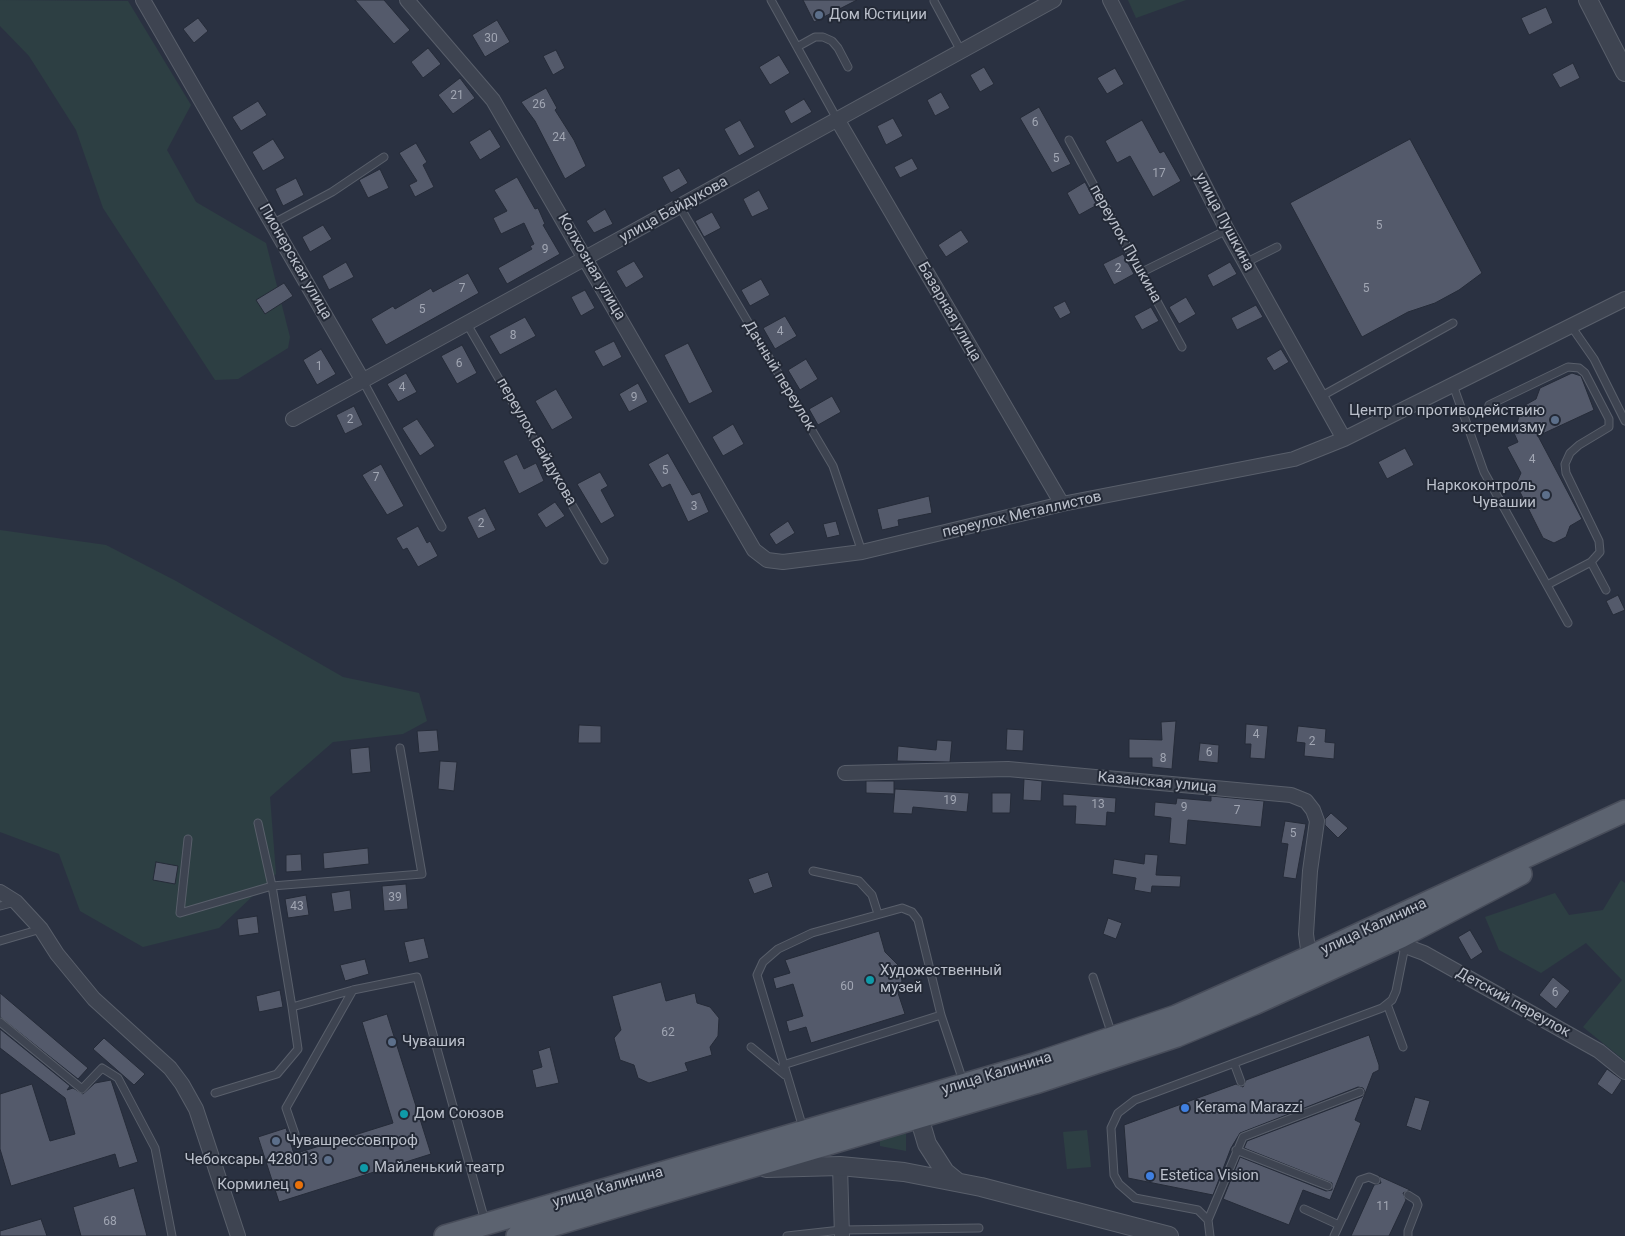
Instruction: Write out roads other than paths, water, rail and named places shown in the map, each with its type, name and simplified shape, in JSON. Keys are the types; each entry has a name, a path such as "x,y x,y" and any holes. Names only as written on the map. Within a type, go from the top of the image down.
{"main road":[{"path":"1530,862 1625,811"},
{"path":"1530,862 1625,824"},
{"name":"улица Калинина","path":"517,1236 738,1171 916,1108 964,1084 1113,1038 1176,1016 1530,862"},
{"name":"улица Калинина","path":"445,1236 804,1131 1035,1084 1177,1036 1403,941 1530,862"}],"street":[{"name":"Пионерская улица","path":"143,0 363,381"},
{"name":"Колхозная улица","path":"407,0 493,100 754,550"},
{"name":"улица Байдукова","path":"293,419 1054,0"},
{"name":"улица Пушкина","path":"1110,0 1227,230 1344,439"},
{"path":"1588,0 1625,72"},
{"name":"Базарная улица","path":"837,119 1062,504"},
{"name":"переулок Металлистов","path":"754,550 767,560 783,562 862,552 1062,504 1294,459 1344,439 1625,299"},
{"name":"Казанская улица","path":"846,773 1008,769 1292,794 1306,801 1314,810 1317,821 1308,899 1306,934 1309,957"},
{"path":"0,892 16,902 41,929 57,954 94,999 170,1068 182,1084 196,1109 238,1236"},
{"name":"Детский переулок","path":"1403,941 1599,1051 1625,1072"},
{"path":"916,1108 927,1144 945,1172 956,1181"},
{"path":"904,1172 920,1160 927,1144"},
{"path":"738,1171 840,1166 904,1172 956,1181 1127,1223 1169,1236"},
{"path":"840,1166 842,1233"}],"lane":[{"path":"771,0 837,119"},
{"path":"934,1 961,51"},
{"path":"797,47 815,37 824,37 838,48 848,67"},
{"name":"переулок Пушкина","path":"1069,140 1182,347"},
{"path":"272,224 332,192 384,157"},
{"name":"Дачный переулок","path":"680,207 832,466 862,552"},
{"path":"1140,273 1227,230"},
{"path":"1245,263 1277,247"},
{"path":"1320,397 1454,323"},
{"name":"переулок Байдукова","path":"467,324 604,560"},
{"path":"1571,326 1594,359 1625,421"},
{"path":"1489,405 1568,367 1579,368 1585,373 1609,419 1608,427 1579,445 1570,454 1565,464 1566,474 1599,541 1600,552 1592,562 1547,585"},
{"name":"Пионерская улица","path":"363,381 442,527"},
{"path":"1453,385 1484,472 1568,623"},
{"path":"1592,562 1606,590"},
{"path":"188,839 180,913 272,886 422,874 400,748"},
{"path":"215,1093 277,1074 298,1049 272,886 258,823"},
{"path":"813,871 859,881 872,895 878,914"},
{"path":"0,906 16,902"},
{"path":"804,1131 757,975 763,962 778,949 812,933 902,908 912,912 918,920 941,1015 964,1084"},
{"path":"0,940 41,929"},
{"path":"1208,1220 1198,1210 1135,1198 1122,1189 1114,1175 1111,1128 1118,1112 1127,1104 1387,1004 1396,991 1403,941"},
{"path":"292,1007 353,990 417,977 485,1224"},
{"path":"1093,977 1113,1038"},
{"path":"295,1134 286,1108 353,990"},
{"path":"1387,1004 1403,1046"},
{"path":"783,1065 941,1015"},
{"path":"0,1022 82,1089 102,1068 118,1078 155,1148 172,1236"},
{"path":"751,1047 786,1075"},
{"path":"1234,1063 1241,1082"},
{"path":"1210,1236 1208,1220 1236,1150 1246,1135 1360,1092"},
{"path":"1236,1150 1328,1186"},
{"path":"1334,1236 1360,1180 1369,1177 1376,1180"},
{"path":"1408,1195 1416,1200 1418,1205 1408,1230 1408,1236"},
{"path":"1304,1209 1339,1225"},
{"path":"786,1236 979,1228"}],"place":[{"name":"Дом Юстиции","path":"819,15"},
{"name":"Центр по противодействию экстремизму","path":"1555,420"},
{"name":"Наркоконтроль Чувашии","path":"1546,495"},
{"name":"Художественный музей","path":"870,980"},
{"name":"Чувашия","path":"392,1042"},
{"name":"Kerama Marazzi","path":"1185,1108"},
{"name":"Дом Союзов","path":"404,1114"},
{"name":"Чувашрессовпроф","path":"276,1141"},
{"name":"Чебоксары 428013","path":"328,1160"},
{"name":"Майленький театр","path":"364,1168"},
{"name":"Estetica Vision","path":"1150,1176"},
{"name":"Кормилец","path":"299,1185"}]}
